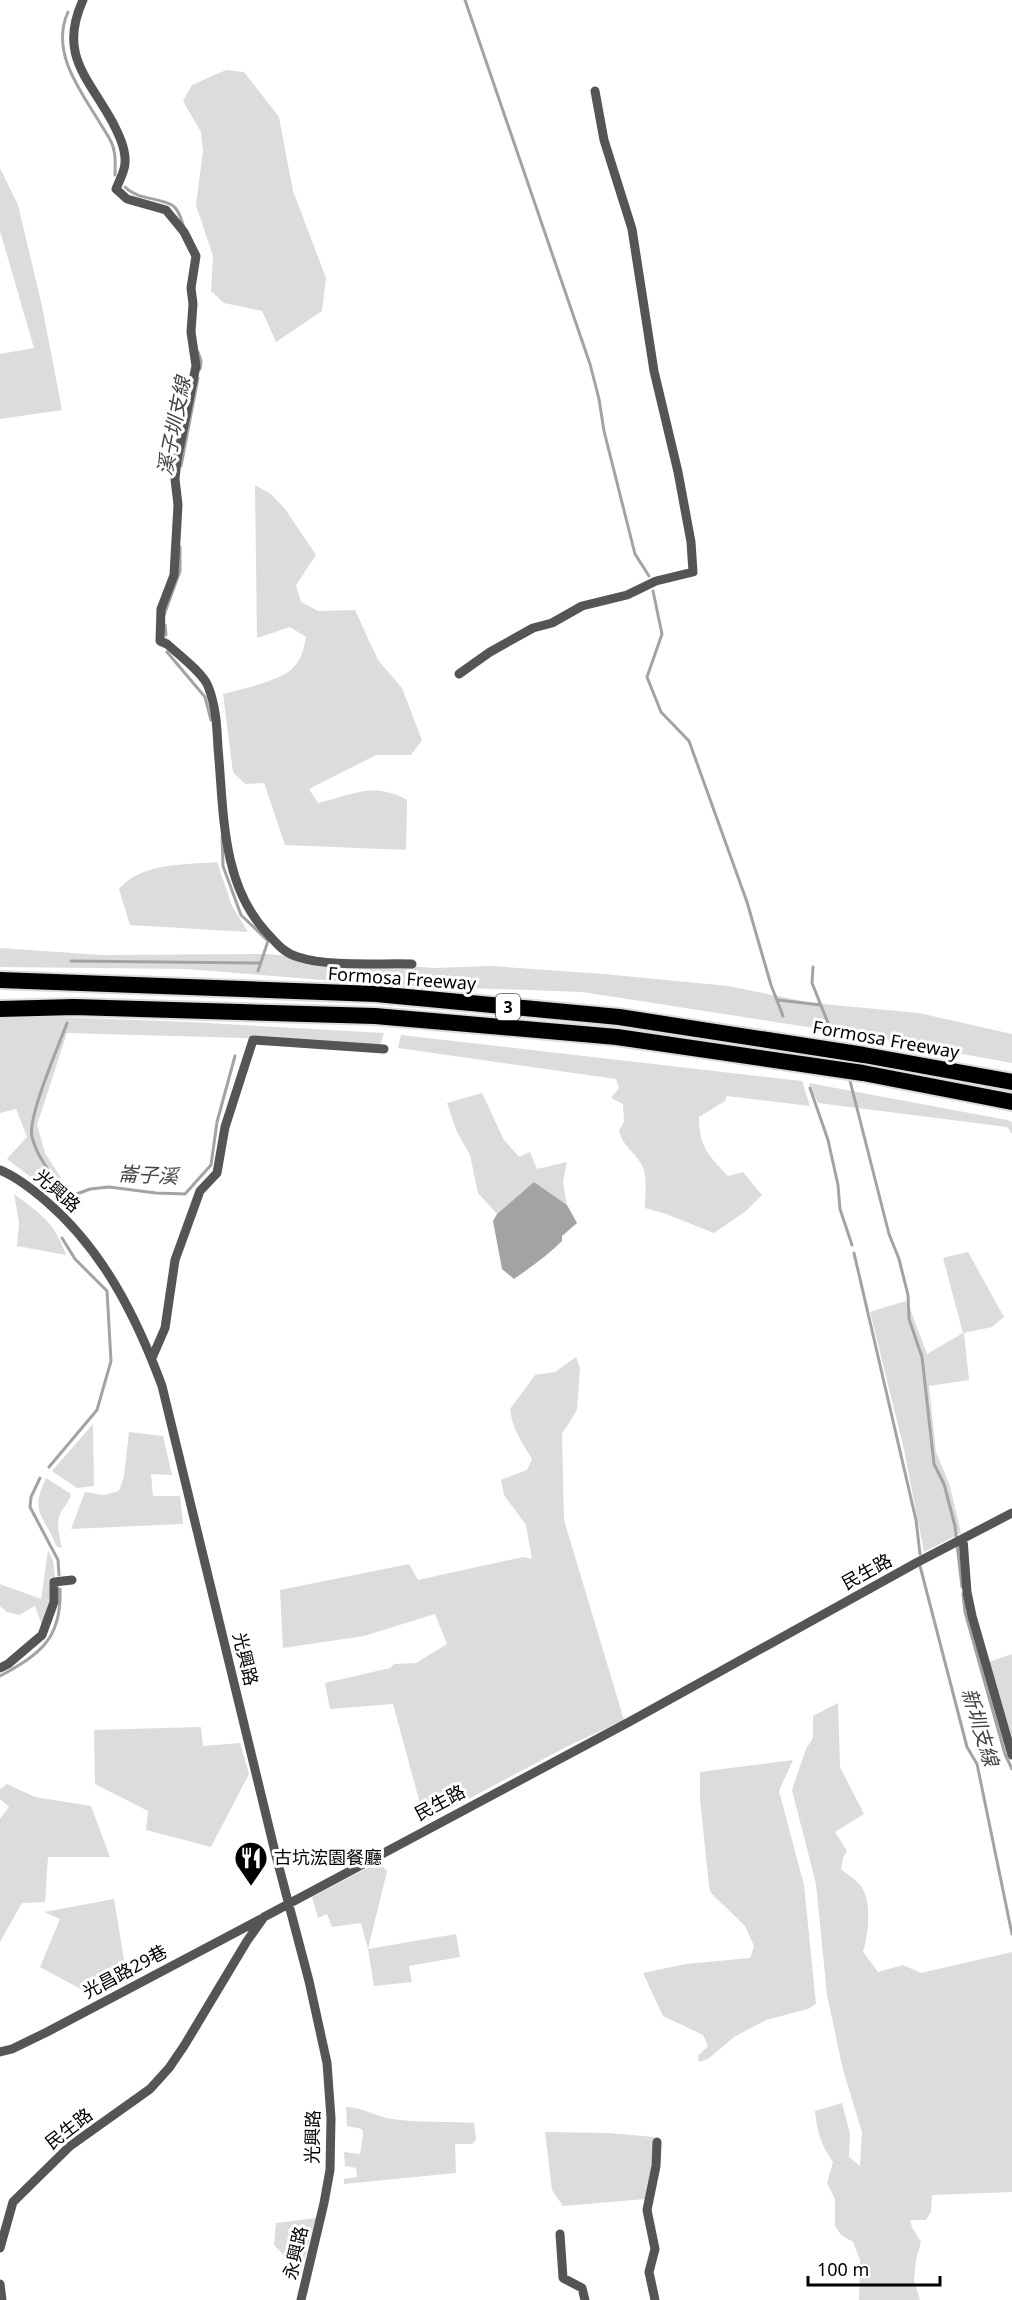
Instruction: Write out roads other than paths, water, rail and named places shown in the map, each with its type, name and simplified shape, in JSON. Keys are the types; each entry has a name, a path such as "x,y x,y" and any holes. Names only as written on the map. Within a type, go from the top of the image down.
{"highway":[{"name":"Formosa Freeway","path":"0,980 376,994 619,1017 864,1055 1012,1082"},
{"name":"Formosa Freeway","path":"0,1009 74,1007 375,1016 617,1037 863,1073 1012,1102"}],"street":[{"path":"83,0 74,25 73,51 78,64 119,134 125,164 116,189 127,199 166,210 184,232 196,256 191,288 193,304 191,332 196,366 175,479 178,505 174,575 161,609 160,641 176,652 207,683 215,709 228,849 239,891 253,918 282,951 299,958 319,961 412,964"},
{"path":"459,674 490,652 533,628 552,623 582,606 627,595 656,581 693,572 691,542 681,483 654,370 632,229 604,140 595,90"},
{"path":"152,1358 165,1328 175,1260 200,1191 217,1173 225,1126 253,1040 384,1049"},
{"name":"光興路","path":"0,1170 30,1187 66,1218 106,1268 129,1307 162,1386 309,1981 327,2063 331,2136 330,2170 322,2212"},
{"name":"民生路","path":"0,2248 13,2202 70,2146 150,2089 169,2068 264,1917 629,1722 1012,1513"},
{"path":"963,1539 967,1592 972,1616 1012,1755"},
{"path":"0,1668 42,1635 54,1602 54,1582 72,1580"},
{"name":"光昌路29巷","path":"0,2052 12,2049 47,2032 264,1917"},
{"path":"656,2300 649,2272 655,2249 647,2210 656,2166 657,2142"},
{"name":"永興路","path":"302,2300 322,2212"},
{"path":"560,2234 563,2278 582,2288 585,2300"},
{"path":"0,2284 1,2297"}],"waterway":[{"path":"465,0 590,364 604,431 635,554 649,576"},
{"name":"溪子圳支線","path":"68,12 63,27 65,56 76,84 112,144 115,175"},
{"name":"溪子圳支線","path":"125,187 136,194 172,205 178,212 184,227"},
{"name":"溪子圳支線","path":"198,352 201,361 200,369"},
{"name":"溪子圳支線","path":"181,466 198,378"},
{"name":"溪子圳支線","path":"164,615 180,571 180,547"},
{"path":"653,591 662,634 647,677 661,712 689,741 747,902 771,985 783,1016"},
{"name":"溪子圳支線","path":"165,625 166,635"},
{"name":"溪子圳支線","path":"167,652 205,697 211,720"},
{"name":"溪子圳支線","path":"222,836 223,866 241,915 268,941 258,971"},
{"name":"崙子溪","path":"71,961 260,963"},
{"path":"813,967 812,983 830,1028"},
{"path":"778,1000 821,1005"},
{"name":"崙子溪","path":"67,1023 34,1114 32,1137 48,1170 70,1200"},
{"name":"崙子溪","path":"65,1206 74,1195 90,1189 109,1187 185,1194 211,1165 217,1122 235,1056"},
{"path":"849,1077 889,1234 899,1259 908,1295 909,1319 922,1357 934,1464 944,1484 955,1526 962,1587"},
{"path":"810,1088 828,1140 838,1185 840,1209 852,1245"},
{"path":"49,1467 97,1410 111,1361 107,1291 75,1259 62,1238"},
{"path":"854,1253 916,1520 920,1554"},
{"path":"40,1478 31,1497 30,1507 58,1560 59,1575"},
{"name":"新圳支線","path":"920,1566 967,1747 977,1764 1012,1934"},
{"path":"0,1676 27,1660 46,1643 57,1621 60,1589"},
{"path":"963,1594 965,1612 1005,1754 1012,1769"}],"place":[{"name":"古坑浤園餐廳","path":"251,1887"}]}
